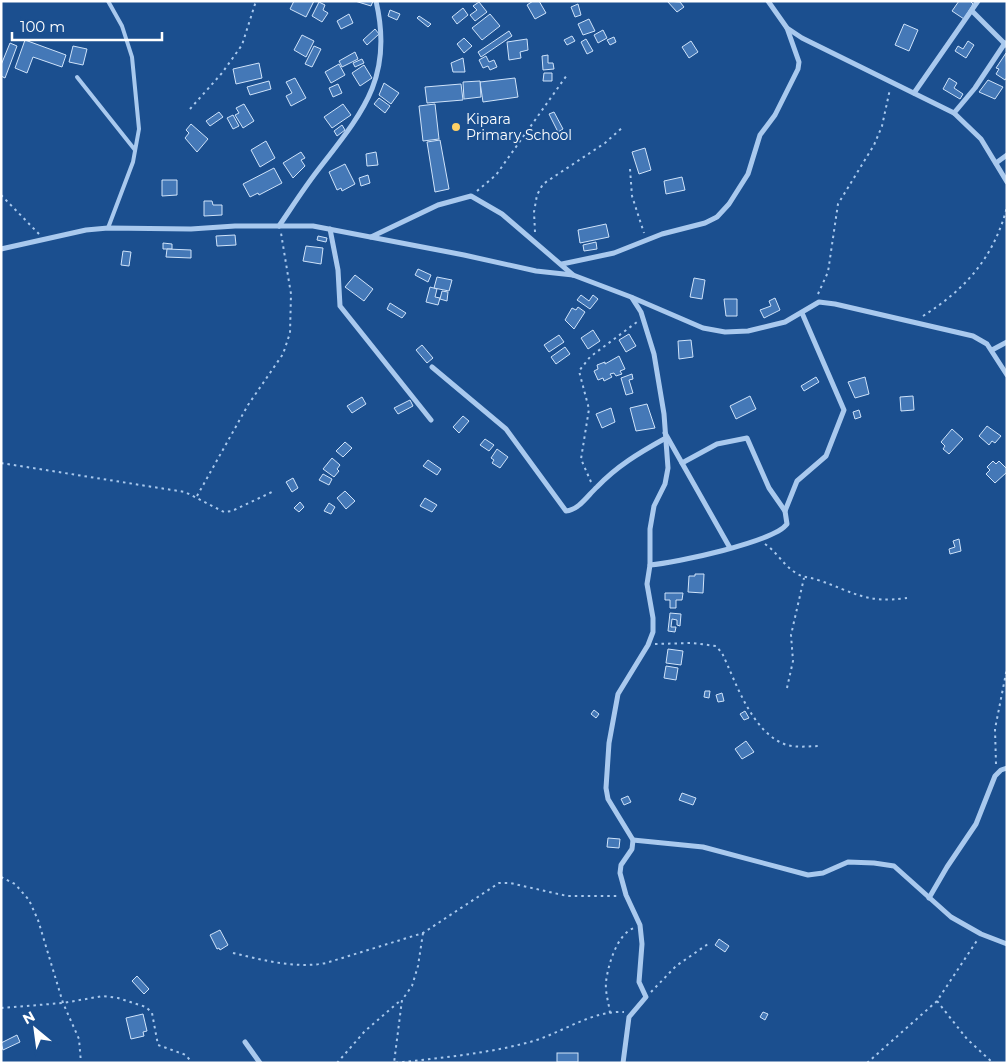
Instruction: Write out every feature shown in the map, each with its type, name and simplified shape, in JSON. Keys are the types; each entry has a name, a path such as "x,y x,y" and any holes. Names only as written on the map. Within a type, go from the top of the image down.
{"street":[{"path":"279,226 309,182 358,118 374,86 380,65 381,39 376,1"},
{"path":"562,264 594,259 646,240 710,221 729,204 748,174 760,135 775,114 799,65 787,28 768,1"},
{"path":"914,93 978,1"},
{"path":"954,113 975,88 1006,44 972,12"},
{"path":"787,28 816,46 954,113 981,139 1007,182"},
{"path":"996,163 1007,154"},
{"path":"371,237 438,205 471,196 502,214 573,275"},
{"path":"1,248 86,230 108,228 191,229 279,226 330,228 536,271 573,275 631,297 703,328 725,332 748,331 772,326 802,313 812,305 822,302 973,336 981,340 992,350 1007,375"},
{"path":"330,228 338,270 340,306 431,420"},
{"path":"623,1063 625,1036 631,1014 643,1003 646,997 639,979 642,944 640,925 626,895 620,868 632,849 632,840 607,796 607,764 618,694 648,644 654,625 647,584 650,565 650,529 654,506 665,484 668,468 664,439 664,414 654,354 643,318 631,297"},
{"path":"785,511 798,481 826,456 844,410 802,313"},
{"path":"992,350 1007,342"},
{"path":"432,367 506,429 564,510 574,509 621,464 664,439"},
{"path":"665,432 730,548"},
{"path":"650,565 690,559 759,540 785,526 787,521 785,511 769,488 747,438 717,444 682,464"},
{"path":"929,898 976,824 995,776 999,771 1007,768"},
{"path":"632,840 703,847 808,875 823,873 848,862 890,865 906,875 951,917 981,934 1007,944"},
{"path":"244,1042 260,1063"}],"lane":[{"path":"108,1 122,26 132,57 139,129 133,162 108,228"},
{"path":"77,77 135,150"}],"path":[{"path":"190,109 222,73 242,45 256,1"},
{"path":"471,196 496,176 567,75"},
{"path":"812,305 828,272 838,204 861,168 882,126 891,82"},
{"path":"536,244 534,212 537,195 543,184 605,143 623,127"},
{"path":"630,169 632,196 646,240"},
{"path":"1,195 44,240"},
{"path":"914,322 948,300 982,263 998,236 1007,207"},
{"path":"197,496 248,404 283,354 290,333 291,294 279,226"},
{"path":"595,488 581,458 589,409 579,371 590,357 643,318"},
{"path":"1,463 33,470 158,487 197,496 224,512 232,511 272,492"},
{"path":"759,540 781,558 793,572 804,578 818,580 842,591 873,600 888,601 907,598"},
{"path":"786,688 793,661 791,634 804,578"},
{"path":"648,644 692,643 716,646 722,653 750,712 760,726 785,744 821,746"},
{"path":"999,771 994,752 995,728 1007,668"},
{"path":"1,877 15,884 29,900 38,920 63,1003 78,1039 81,1063"},
{"path":"233,954 285,964 313,965 423,933 498,883 510,883 567,896 626,895"},
{"path":"610,1013 606,983 614,953 623,934 640,925"},
{"path":"337,1063 365,1031 402,1000 412,986 418,966 423,933"},
{"path":"867,1063 937,1001 981,934"},
{"path":"646,997 676,966 708,944"},
{"path":"1,1008 63,1003 103,996 118,998 146,1007 153,1017 158,1045 186,1055 192,1063"},
{"path":"402,1000 394,1063 487,1052 532,1041 610,1013 622,1012 631,1014"},
{"path":"937,1001 967,1039 993,1063"}],"building":[{"path":"294,1 314,1 306,17 290,9"},
{"path":"355,1 373,1 371,6"},
{"path":"533,1 539,1 546,13 535,19 527,5"},
{"path":"667,1 680,2 684,7 677,12"},
{"path":"959,1 970,1 973,4 964,19 952,11"},
{"path":"319,2 325,5 323,10 328,13 322,22 312,16"},
{"path":"479,2 487,12 475,21 470,15 477,10 473,6"},
{"path":"578,4 581,15 575,17 571,7"},
{"path":"463,8 468,15 457,24 452,17"},
{"path":"390,10 400,14 397,20 388,16"},
{"path":"349,14 353,23 341,29 337,21"},
{"path":"490,14 500,26 482,40 472,28"},
{"path":"419,16 431,24 428,27 417,18"},
{"path":"589,19 595,31 583,35 578,24"},
{"path":"904,24 918,30 909,51 895,45"},
{"path":"375,29 379,34 367,45 363,40"},
{"path":"603,30 607,38 598,43 594,35"},
{"path":"509,31 512,36 481,57 478,52"},
{"path":"302,35 314,41 306,57 294,50"},
{"path":"572,36 575,41 567,45 564,40"},
{"path":"614,37 616,42 610,45 607,40"},
{"path":"464,38 472,46 464,53 457,44"},
{"path":"527,39 528,50 520,52 521,58 509,60 507,42"},
{"path":"586,39 593,51 587,54 581,42"},
{"path":"25,40 66,55 62,67 33,57 27,73 15,68"},
{"path":"691,41 698,52 689,58 682,47"},
{"path":"968,41 974,45 966,58 955,51 958,46 963,49"},
{"path":"10,43 17,46 5,78 1,76 1,65"},
{"path":"73,46 87,49 83,65 69,62"},
{"path":"314,46 321,49 312,67 305,64"},
{"path":"355,52 358,59 342,67 339,61"},
{"path":"1006,53 1007,77 1005,80 996,74 999,69 996,68"},
{"path":"548,55 548,63 553,63 554,69 543,70 542,56"},
{"path":"486,56 489,62 494,60 497,67 490,70 488,66 483,68 479,60"},
{"path":"463,58 465,72 453,72 451,63"},
{"path":"362,59 364,63 355,67 353,63"},
{"path":"259,63 262,78 236,84 233,69"},
{"path":"339,64 345,75 331,83 325,72"},
{"path":"364,65 372,78 360,86 352,73"},
{"path":"544,73 552,73 552,81 543,81"},
{"path":"295,78 306,98 291,106 286,96 292,93 286,82"},
{"path":"515,78 518,97 483,102 480,82"},
{"path":"949,78 957,83 954,88 963,94 960,99 943,89"},
{"path":"988,80 1003,87 995,99 979,92"},
{"path":"269,81 271,89 250,95 247,87"},
{"path":"480,81 481,97 464,99 463,82"},
{"path":"384,83 399,93 391,104 379,95"},
{"path":"338,84 342,93 333,97 329,88"},
{"path":"461,84 463,100 427,103 425,87"},
{"path":"379,98 390,106 385,113 374,104"},
{"path":"244,104 254,121 243,128 235,115 239,113 236,108"},
{"path":"343,104 351,115 332,128 324,117"},
{"path":"435,104 439,139 423,141 419,106"},
{"path":"219,112 223,117 210,126 206,121"},
{"path":"554,112 563,129 558,132 549,114"},
{"path":"233,115 239,126 233,129 227,118"},
{"path":"191,124 208,139 197,152 185,138 189,133 186,130"},
{"path":"342,125 345,130 337,136 334,131"},
{"path":"440,140 449,189 435,192 427,142"},
{"path":"266,141 275,158 260,167 251,150"},
{"path":"645,148 651,170 639,174 632,152"},
{"path":"301,152 305,158 301,160 305,166 293,178 283,163"},
{"path":"376,152 378,165 367,166 366,154"},
{"path":"345,164 355,184 342,191 341,188 337,190 329,172"},
{"path":"274,168 282,183 259,195 258,193 250,197 243,184"},
{"path":"368,175 370,183 361,186 359,178"},
{"path":"682,177 685,190 666,194 664,181"},
{"path":"162,180 177,180 177,195 162,196"},
{"path":"204,201 212,201 213,205 222,205 222,215 204,216"},
{"path":"606,224 609,237 580,243 578,230"},
{"path":"235,235 236,245 217,246 216,236"},
{"path":"318,236 327,238 326,242 317,240"},
{"path":"596,242 597,249 584,251 583,245"},
{"path":"163,243 172,244 172,249 163,249"},
{"path":"306,246 323,248 321,264 303,261"},
{"path":"167,249 191,250 191,258 166,257"},
{"path":"123,251 131,252 129,266 121,265"},
{"path":"418,269 431,275 428,282 415,275"},
{"path":"355,275 373,289 364,301 345,287"},
{"path":"437,277 452,280 449,291 434,288"},
{"path":"694,278 705,280 702,299 690,297"},
{"path":"430,287 437,289 435,297 440,298 438,305 426,302"},
{"path":"442,291 448,292 447,301 440,299"},
{"path":"581,295 589,301 593,295 598,299 590,309 577,300"},
{"path":"775,298 780,310 764,318 760,310 771,306 769,301"},
{"path":"724,299 737,299 737,316 726,316"},
{"path":"390,303 406,313 402,318 387,309"},
{"path":"578,307 585,312 574,329 565,320 572,308 576,310"},
{"path":"593,330 600,341 588,349 581,338"},
{"path":"629,334 636,346 626,352 619,340"},
{"path":"559,335 564,342 549,352 544,345"},
{"path":"691,340 693,357 679,359 678,341"},
{"path":"422,345 433,358 427,363 416,350"},
{"path":"565,347 570,354 556,364 551,357"},
{"path":"619,356 625,369 620,371 622,374 616,376 614,373 610,374 612,377 604,381 603,378 598,380 594,371 598,369 597,365 605,362 605,364"},
{"path":"632,374 633,379 629,380 633,393 626,395 621,378"},
{"path":"816,377 819,382 804,391 801,386"},
{"path":"865,377 869,394 855,398 848,382"},
{"path":"750,396 756,409 736,419 730,406"},
{"path":"913,396 914,410 901,411 900,397"},
{"path":"362,397 366,404 352,413 347,406"},
{"path":"410,400 413,406 398,414 394,408"},
{"path":"647,404 655,428 636,431 630,408"},
{"path":"611,408 615,422 602,428 596,414"},
{"path":"859,410 861,417 855,419 853,412"},
{"path":"463,416 469,421 459,433 453,427"},
{"path":"987,426 1001,436 995,443 992,441 989,445 979,436"},
{"path":"952,429 963,439 949,454 943,449 945,446 941,442"},
{"path":"485,439 494,445 489,451 480,445"},
{"path":"345,442 352,448 343,457 336,451"},
{"path":"497,449 508,457 500,468 492,463 494,460 491,458"},
{"path":"332,458 340,465 337,469 339,471 334,477 323,469"},
{"path":"428,460 441,469 437,475 423,466"},
{"path":"993,461 996,464 999,461 1007,469 1007,472 995,483 986,474 990,470 987,467"},
{"path":"323,474 332,479 329,485 319,480"},
{"path":"293,478 298,488 292,492 286,482"},
{"path":"345,491 355,501 346,509 337,498"},
{"path":"425,498 437,505 432,512 420,506"},
{"path":"300,502 304,507 299,512 294,508"},
{"path":"329,503 335,507 331,514 324,511"},
{"path":"959,539 961,551 950,554 949,549 955,547 953,541"},
{"path":"695,574 704,574 703,593 688,592 689,576 695,576"},
{"path":"665,593 683,593 682,600 676,600 676,608 670,608 670,600 665,600"},
{"path":"670,613 681,614 680,626 677,625 677,620 672,619 671,627 676,627 675,632 668,631"},
{"path":"668,649 683,651 681,665 666,663"},
{"path":"666,666 678,668 676,680 664,678"},
{"path":"705,691 710,691 709,698 704,697"},
{"path":"722,693 724,701 718,702 716,695"},
{"path":"594,710 599,714 596,718 591,714"},
{"path":"745,711 749,718 744,720 740,714"},
{"path":"746,741 754,752 742,759 735,749"},
{"path":"682,793 696,798 693,805 679,800"},
{"path":"628,796 631,802 624,805 621,799"},
{"path":"608,838 620,839 619,848 607,847"},
{"path":"220,930 228,945 220,950 219,948 217,949 210,935"},
{"path":"719,939 729,946 725,952 715,945"},
{"path":"137,976 149,989 144,994 132,981"},
{"path":"763,1012 768,1014 765,1020 760,1017"},
{"path":"143,1014 147,1031 143,1032 144,1036 131,1039 126,1018"},
{"path":"17,1035 20,1042 3,1050 1,1043"},
{"path":"557,1053 578,1053 578,1062 557,1062"}],"place":[{"name":"Kipara Primary School","path":"456,127"}]}
